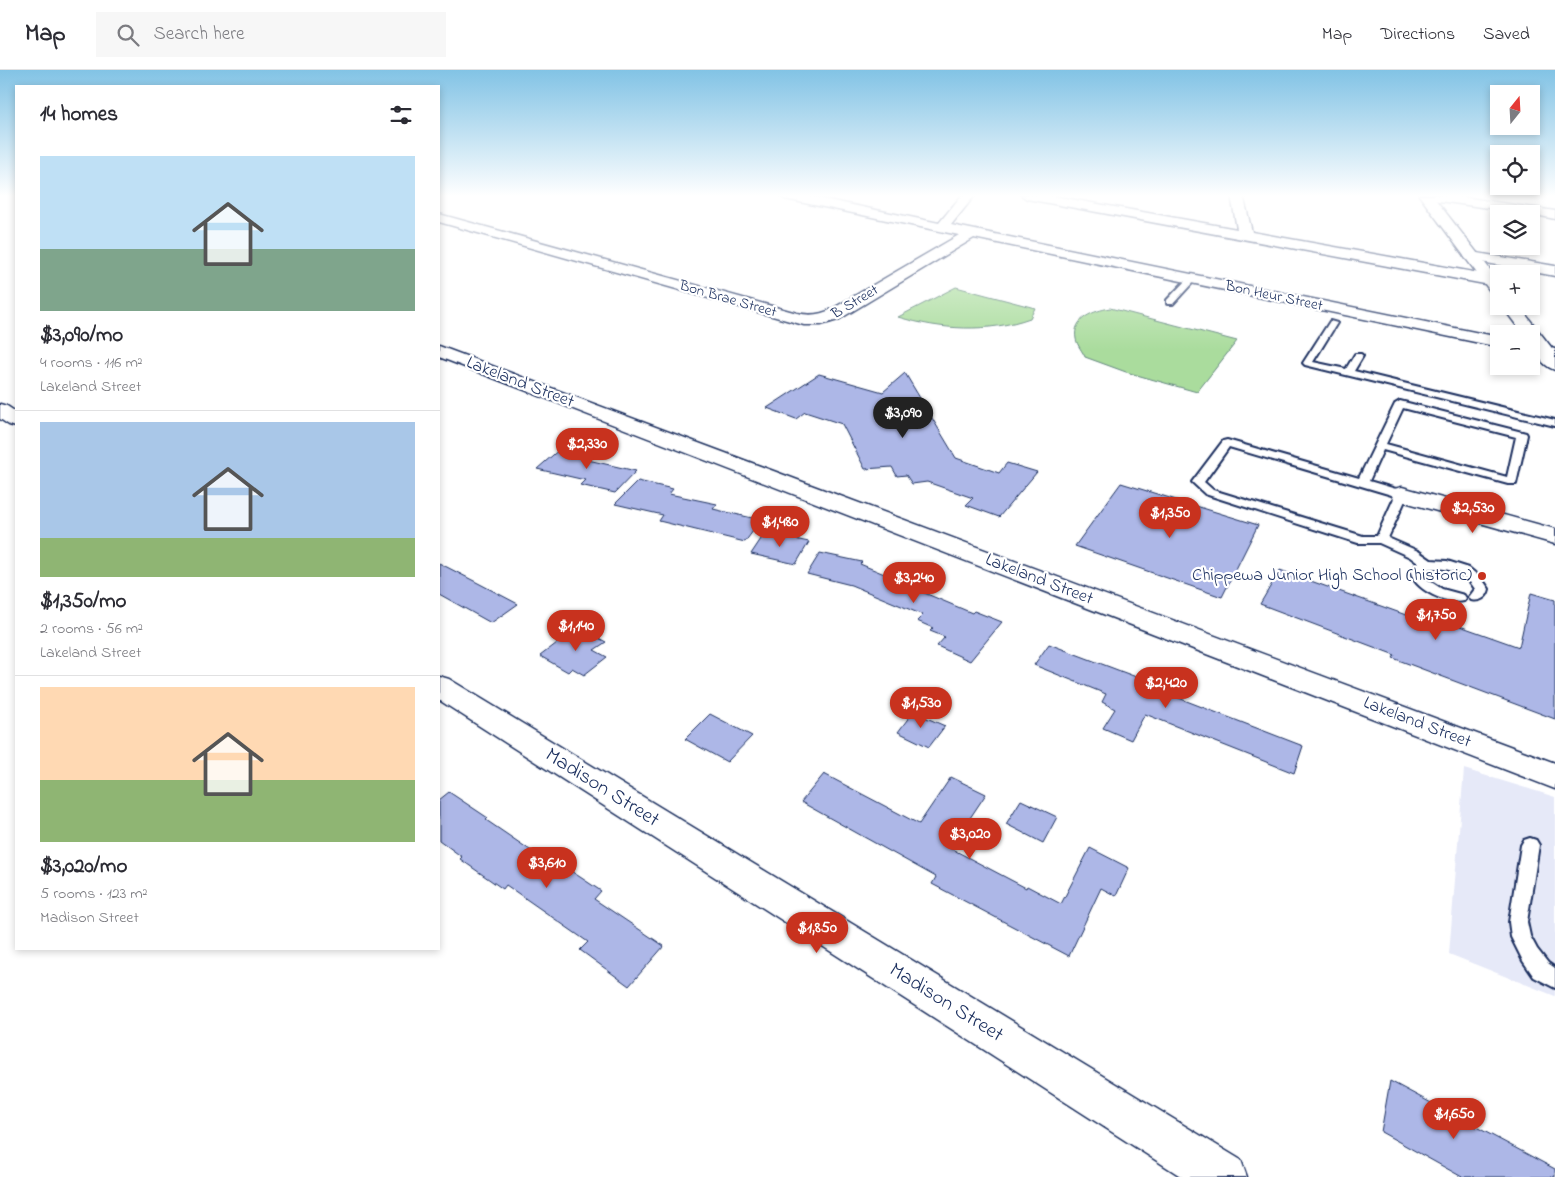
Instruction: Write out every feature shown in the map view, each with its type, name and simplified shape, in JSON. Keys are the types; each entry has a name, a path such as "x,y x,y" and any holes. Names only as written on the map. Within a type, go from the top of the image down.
{"street":[{"name":"Bon Brae Street","path":"541,247 791,317 815,322"},
{"name":"B Street","path":"815,322 838,313 949,247"},
{"name":"Bon Heur Street","path":"1032,247 1490,340"},
{"path":"1306,247 1490,285"},
{"path":"1464,247 1490,281"},
{"path":"1471,256 1555,270"},
{"path":"1517,315 1547,355"},
{"name":"Lakeland Street","path":"440,351 1555,776"},
{"path":"0,410 15,420"},
{"path":"1402,494 1555,537"},
{"name":"Madison Street","path":"440,687 1224,1177"}],"lane":[{"path":"1170,302 1192,279"},
{"path":"1333,324 1308,363 1555,423"},
{"path":"1349,373 1358,356"},
{"path":"1362,483 1379,445 1400,404 1522,434 1512,482 1379,445"},
{"path":"1381,539 1402,494 1227,443 1198,482 1209,492 1362,540 1381,539 1414,554 1428,564"},
{"path":"1459,598 1437,592 1420,581 1417,575 1421,566 1428,564 1452,567 1474,578 1482,589 1481,594 1476,597"},
{"path":"1530,845 1518,922 1521,937 1530,955 1541,970 1555,979"}],"shaded area":[{"path":"1464,769 1555,797 1555,996 1449,954"}],"green space":[{"path":"956,287 1035,308 1030,318 1014,323 981,328 931,325 898,317"},
{"path":"1110,308 1237,341 1197,392 1126,372 1085,357 1076,339 1077,326 1091,314"}],"building":[{"path":"905,373 956,458 999,473 1007,463 1037,472 999,517 966,505 973,498 927,482 912,484 906,475 897,476 892,467 865,469 842,424 805,412 796,419 767,408 819,374 883,392"},
{"path":"561,448 594,456 588,460 636,471 615,493 580,485 585,480 537,469"},
{"path":"638,481 673,489 669,494 717,504 713,509 761,520 745,542 659,521 663,515 615,504"},
{"path":"1121,483 1258,525 1222,597 1075,546"},
{"path":"765,533 809,542 796,564 751,554"},
{"path":"820,553 862,562 860,564 916,587 915,589 972,613 974,611 1002,622 970,661 937,646 945,637 930,631 933,628 917,621 923,615 851,585 807,574"},
{"path":"440,564 518,604 491,623 440,595"},
{"path":"1280,570 1406,615 1409,608 1519,647 1531,593 1555,600 1555,719 1393,658 1395,655 1260,604"},
{"path":"578,627 606,642 594,650 607,657 584,675 572,668 568,672 540,656"},
{"path":"1049,644 1160,686 1158,690 1303,746 1294,773 1145,714 1131,740 1103,728 1115,709 1102,702 1106,694 1034,665"},
{"path":"913,712 945,726 929,747 898,732"},
{"path":"710,714 752,736 727,762 685,739"},
{"path":"824,774 919,824 951,777 986,794 950,848 1061,904 1090,848 1129,868 1116,896 1101,888 1069,956 932,884 936,877 801,802"},
{"path":"449,792 552,865 556,861 601,891 594,899 664,946 629,986 580,950 588,942 506,885 503,889 460,859 462,857 440,841 440,799"},
{"path":"1021,800 1057,817 1043,843 1006,824"},
{"path":"1390,1081 1555,1169 1555,1177 1462,1177 1381,1132"}],"place":[{"name":"Chippewa Junior High School (historic)","path":"1482,576"}]}
